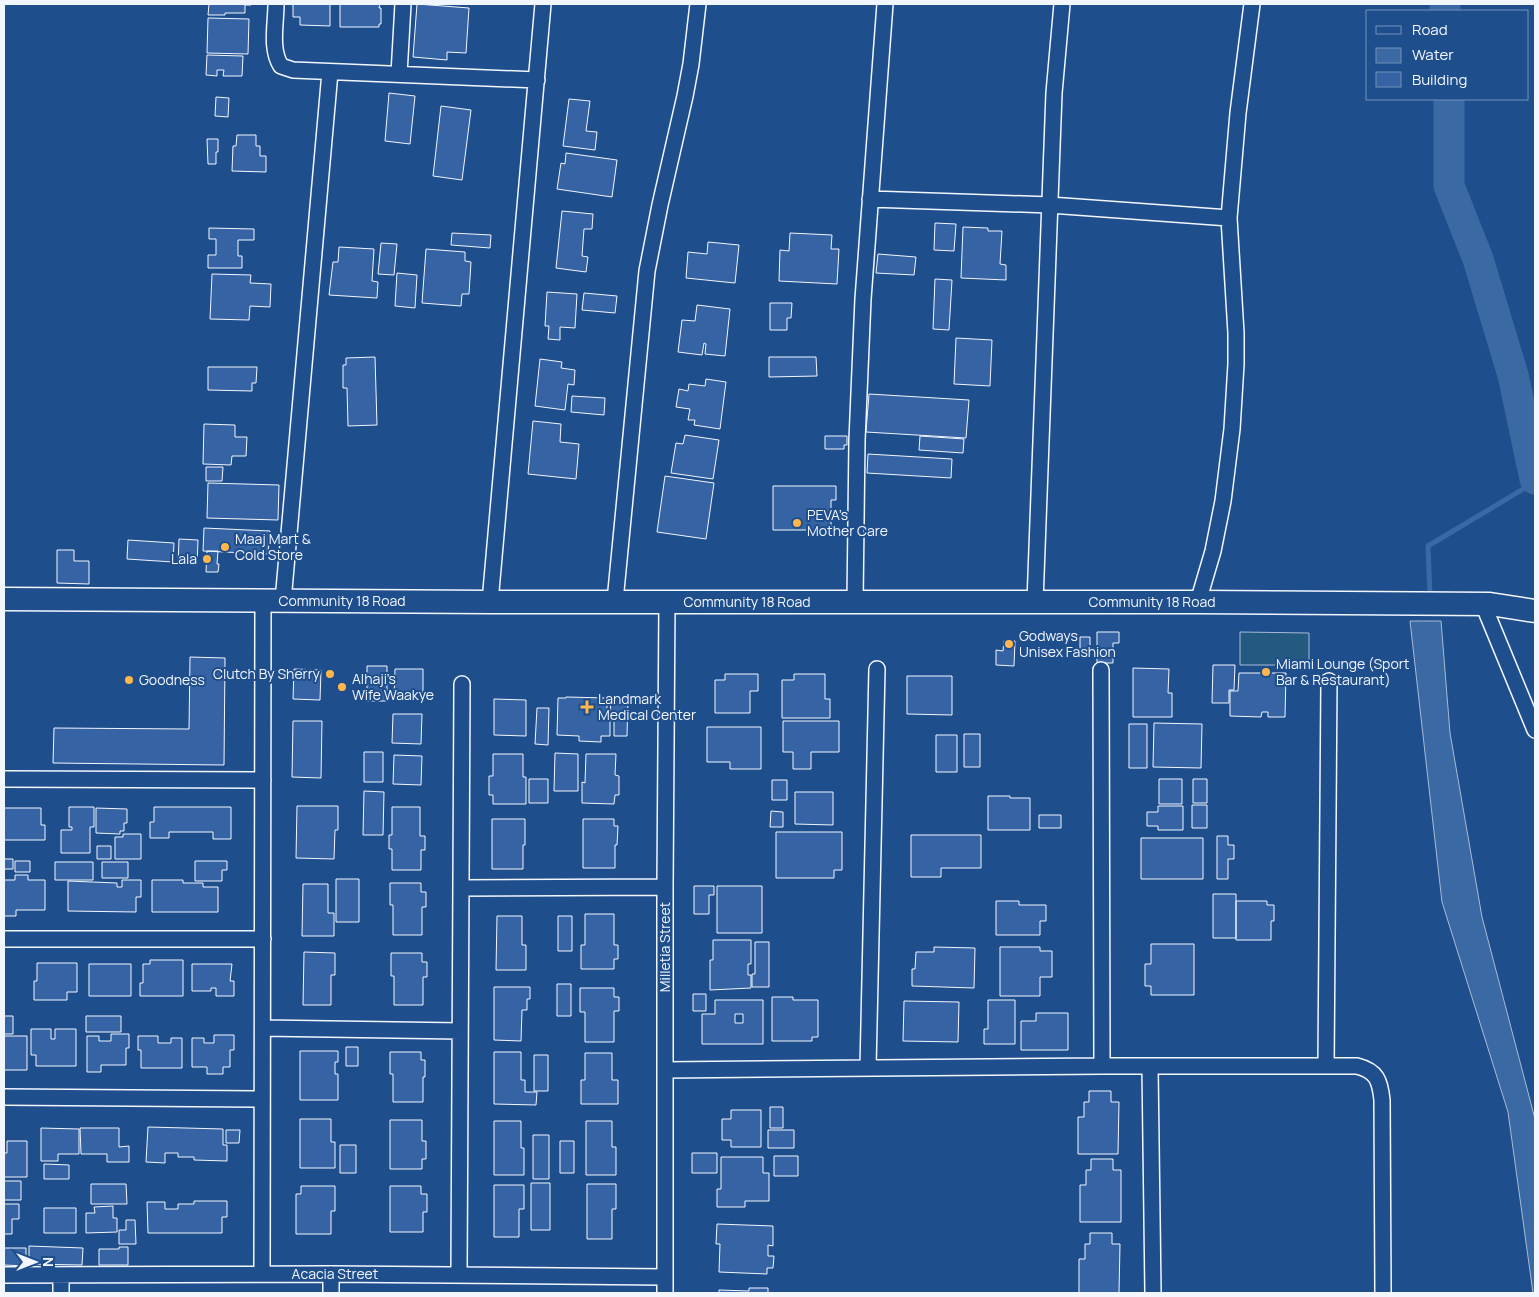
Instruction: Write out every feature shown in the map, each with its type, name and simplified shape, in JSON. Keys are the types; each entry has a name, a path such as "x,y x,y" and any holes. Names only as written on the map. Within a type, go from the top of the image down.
{"main road":[{"name":"Community 18 Road","path":"4,599 490,602 1198,602 1535,606"}],"street":[{"path":"276,4 276,58 281,66 293,70 536,80"},
{"path":"399,74 403,4"},
{"path":"490,602 544,4"},
{"path":"615,601 647,271 685,96 698,4"},
{"path":"855,602 859,369 885,4"},
{"path":"1035,602 1054,93 1062,4"},
{"path":"1198,602 1213,551 1223,501 1232,422 1236,333 1228,218 1236,131 1252,4"},
{"path":"262,1274 263,780 273,601 330,72"},
{"path":"870,198 1050,205 1228,218"},
{"name":"Milletia Street","path":"665,1293 667,601"},
{"path":"1487,604 1535,730"},
{"path":"868,1068 877,669"},
{"path":"1101,670 1102,1066"},
{"path":"1326,1066 1329,681"},
{"path":"459,1275 462,684"},
{"path":"4,779 263,780"},
{"path":"461,888 665,887"},
{"path":"4,939 263,939"},
{"path":"263,1028 460,1031"},
{"path":"665,1070 1102,1066 1357,1066 1365,1068 1373,1073 1381,1089 1384,1293"},
{"path":"1150,1067 1152,1293"},
{"path":"4,1097 262,1098"},
{"path":"331,1274 331,1293"},
{"name":"Acacia Street","path":"4,1275 331,1274 665,1277"},
{"path":"61,1276 61,1293"}],"shaded area":[{"path":"1240,632 1309,633 1309,665 1240,665"}],"water":[{"path":"1410,621 1441,621 1450,733 1482,917 1535,1119 1535,1293 1533,1293 1508,1112 1442,902"}],"building":[{"path":"209,4 251,5 245,5 245,13 208,15"},
{"path":"293,4 330,4 330,26 300,25 300,17 293,17"},
{"path":"340,4 380,4 381,24 379,24 379,27 340,27"},
{"path":"417,4 469,8 466,53 447,52 447,60 413,57"},
{"path":"208,18 249,19 248,54 207,53"},
{"path":"207,55 243,56 242,76 223,76 224,70 217,70 217,76 206,75"},
{"path":"389,93 415,96 410,144 385,141"},
{"path":"216,97 229,98 228,117 215,116"},
{"path":"569,99 590,101 586,131 597,132 595,150 563,146"},
{"path":"441,106 471,110 462,180 433,176"},
{"path":"237,135 256,135 256,146 260,146 260,156 266,156 266,172 232,171 233,146 236,146"},
{"path":"207,139 218,139 216,164 208,164"},
{"path":"566,153 617,160 612,197 557,189 561,163 565,164"},
{"path":"562,211 593,214 592,229 584,229 582,256 588,257 586,272 556,268"},
{"path":"935,223 956,224 954,251 934,250"},
{"path":"963,227 988,228 988,231 1002,231 1000,264 1006,265 1006,280 961,278"},
{"path":"209,228 254,229 254,240 238,240 238,256 242,256 242,268 208,268 208,255 216,255 216,239 209,239"},
{"path":"452,233 491,235 490,248 451,245"},
{"path":"790,233 832,235 831,249 839,249 837,284 779,281 780,250 789,251"},
{"path":"708,242 739,245 735,283 686,278 688,252 707,254"},
{"path":"381,243 397,244 394,275 378,274"},
{"path":"339,247 374,249 372,281 378,282 377,298 329,295 333,262 338,262"},
{"path":"426,249 465,252 465,261 471,262 469,294 462,294 461,306 422,303"},
{"path":"878,254 916,257 914,275 876,273"},
{"path":"397,273 417,275 415,308 395,306"},
{"path":"212,274 251,275 250,283 271,284 270,307 250,306 249,320 210,319"},
{"path":"935,279 952,280 949,330 933,329"},
{"path":"547,292 577,294 575,328 560,327 560,340 548,339 549,326 545,326"},
{"path":"584,293 617,296 615,313 582,310"},
{"path":"770,303 792,303 791,318 787,318 787,330 770,330"},
{"path":"697,305 730,309 725,356 705,354 706,344 704,343 702,355 678,352 682,320 695,321"},
{"path":"956,338 992,340 990,386 954,384"},
{"path":"375,357 377,425 348,426 347,388 343,388 343,365 346,365 346,358"},
{"path":"769,357 816,357 817,376 769,377"},
{"path":"540,359 562,362 561,368 575,370 574,385 568,384 565,410 535,406"},
{"path":"208,367 257,367 256,383 252,383 252,391 208,390"},
{"path":"706,379 726,382 720,429 694,425 695,420 688,420 690,409 676,407 679,389 688,391 689,384 705,386"},
{"path":"869,394 969,400 966,438 866,432"},
{"path":"572,396 605,398 604,415 571,412"},
{"path":"533,421 561,424 560,442 579,444 576,479 528,474"},
{"path":"204,424 235,425 235,437 247,437 246,456 232,456 231,465 203,464"},
{"path":"685,435 719,440 713,479 671,473 676,443 683,444"},
{"path":"825,436 847,436 847,445 844,445 844,449 825,449"},
{"path":"920,436 964,439 963,453 919,450"},
{"path":"868,454 952,459 951,478 867,473"},
{"path":"206,467 223,467 222,481 206,481"},
{"path":"665,476 714,483 706,539 657,532"},
{"path":"208,483 279,485 278,520 207,518"},
{"path":"773,486 836,486 836,500 831,500 831,530 773,530"},
{"path":"204,528 270,531 268,554 203,551"},
{"path":"179,539 198,540 197,565 178,564"},
{"path":"128,540 174,543 173,562 127,559"},
{"path":"57,550 74,550 74,561 89,561 89,584 57,583"},
{"path":"207,551 218,551 218,572 206,572"},
{"path":"1097,632 1119,632 1119,643 1113,643 1113,663 1097,663"},
{"path":"1080,637 1090,637 1090,656 1080,656"},
{"path":"1004,641 1015,641 1014,666 996,665 996,650 1003,651"},
{"path":"190,657 225,658 224,765 53,763 54,728 189,729"},
{"path":"1213,665 1235,665 1234,690 1229,690 1229,703 1212,703"},
{"path":"367,666 387,666 387,701 367,701"},
{"path":"1133,668 1169,669 1168,693 1172,693 1172,717 1133,717"},
{"path":"294,669 321,670 320,700 293,699"},
{"path":"395,669 423,669 423,700 394,699"},
{"path":"1239,673 1286,673 1285,717 1268,717 1268,712 1262,712 1261,717 1230,716 1230,691 1238,691"},
{"path":"725,674 758,674 758,691 750,691 750,713 715,713 715,680 725,680"},
{"path":"794,674 825,674 825,699 830,699 830,718 782,718 782,680 794,680"},
{"path":"907,676 952,676 952,715 907,714"},
{"path":"558,698 607,698 607,711 610,711 610,736 601,736 601,742 579,741 579,736 557,735"},
{"path":"611,698 628,699 627,736 614,736 614,715 610,715"},
{"path":"494,699 526,700 526,736 494,735"},
{"path":"537,708 549,708 548,745 535,744"},
{"path":"393,714 422,714 421,744 392,743"},
{"path":"293,721 322,721 321,778 292,777"},
{"path":"783,721 839,721 839,752 811,752 811,769 793,769 793,752 783,752"},
{"path":"1154,723 1202,724 1201,768 1153,767"},
{"path":"1129,724 1147,724 1147,768 1129,768"},
{"path":"707,727 761,727 761,769 730,769 730,762 707,762"},
{"path":"964,734 980,734 980,767 964,767"},
{"path":"936,735 957,735 957,772 936,772"},
{"path":"364,752 383,752 383,782 364,782"},
{"path":"555,753 578,754 578,791 554,791"},
{"path":"493,754 523,754 523,777 526,777 526,804 493,804 493,795 489,795 489,776 493,776"},
{"path":"586,754 616,754 615,775 619,776 619,795 615,795 614,804 582,803 582,782 585,783"},
{"path":"394,755 422,756 421,785 393,784"},
{"path":"529,779 548,779 548,803 529,803"},
{"path":"1159,779 1182,779 1182,804 1159,804"},
{"path":"1193,779 1207,779 1207,803 1193,803"},
{"path":"772,780 787,780 787,800 772,800"},
{"path":"364,791 384,792 383,835 363,835"},
{"path":"795,792 833,792 833,825 795,824"},
{"path":"988,796 1030,798 1030,830 988,830"},
{"path":"1192,805 1207,805 1207,828 1192,828"},
{"path":"297,806 338,806 338,830 335,830 334,859 296,858"},
{"path":"1158,806 1183,806 1183,830 1158,830 1158,826 1147,826 1147,812 1158,812"},
{"path":"69,807 94,807 94,827 90,827 90,853 61,853 61,830 72,830 72,827 69,827"},
{"path":"154,807 231,807 231,839 213,839 213,832 169,832 169,838 150,838 150,822 154,822"},
{"path":"392,807 420,807 420,836 425,836 425,850 421,850 421,870 392,870 392,849 389,849 389,835 392,835"},
{"path":"4,808 41,808 41,825 45,825 45,840 4,840"},
{"path":"96,808 127,809 127,823 124,823 124,831 120,831 120,834 96,833"},
{"path":"771,811 783,812 783,827 770,827"},
{"path":"1039,815 1061,815 1061,828 1039,828"},
{"path":"492,819 525,819 523,869 492,869"},
{"path":"583,819 614,819 614,826 618,826 617,845 615,845 615,868 583,868"},
{"path":"776,832 842,832 842,870 834,870 834,878 776,878"},
{"path":"123,834 141,834 141,859 115,859 115,837 123,837"},
{"path":"911,835 981,835 981,868 941,868 941,877 911,877"},
{"path":"1217,836 1228,836 1228,845 1234,845 1234,859 1228,859 1228,879 1217,879"},
{"path":"1141,838 1203,838 1203,879 1141,879"},
{"path":"97,846 111,846 111,859 97,859"},
{"path":"4,859 13,859 13,869 4,869"},
{"path":"15,861 30,861 30,872 15,872"},
{"path":"195,861 227,861 227,870 222,870 222,881 195,881"},
{"path":"55,862 93,862 93,880 55,880"},
{"path":"102,862 128,862 128,878 102,878"},
{"path":"15,875 28,875 28,880 45,880 45,910 16,910 16,916 4,916 4,880 15,880"},
{"path":"336,879 359,879 359,922 336,922"},
{"path":"122,880 141,880 141,897 136,897 136,912 68,911 68,881 117,883 117,887 122,887"},
{"path":"152,880 183,880 183,883 203,883 203,887 218,887 218,912 152,912"},
{"path":"390,883 421,883 421,892 426,892 426,907 422,907 422,935 393,935 393,905 390,905"},
{"path":"303,884 328,884 328,913 334,913 334,936 302,936"},
{"path":"694,886 714,886 714,895 709,895 709,914 694,914"},
{"path":"717,886 762,886 762,933 717,933"},
{"path":"1213,894 1236,894 1236,938 1213,938"},
{"path":"996,901 1019,901 1019,905 1046,905 1046,921 1040,921 1040,935 996,935"},
{"path":"1236,901 1267,901 1267,905 1274,905 1274,921 1271,921 1271,940 1236,940"},
{"path":"585,914 614,914 614,945 618,945 618,959 614,959 614,969 581,969 581,945 585,945"},
{"path":"497,916 522,916 522,945 526,945 526,970 496,970"},
{"path":"558,916 572,916 572,951 558,951"},
{"path":"713,940 751,940 751,964 748,964 748,975 751,975 751,988 710,990 710,960 713,960"},
{"path":"755,942 769,942 769,987 752,987 752,974 755,974"},
{"path":"1151,944 1194,944 1194,995 1151,995 1151,986 1145,986 1145,964 1151,964"},
{"path":"934,947 975,948 974,988 912,986 912,969 915,969 916,952 934,952"},
{"path":"1000,947 1040,947 1040,951 1052,951 1052,977 1040,977 1040,996 1000,996"},
{"path":"304,952 335,953 335,975 331,975 331,1005 303,1005"},
{"path":"391,953 422,953 422,962 427,962 427,977 423,977 423,1005 394,1005 394,976 391,976"},
{"path":"150,960 183,960 183,996 140,996 140,983 143,983 143,964 150,964"},
{"path":"37,963 77,963 77,992 67,992 67,1000 34,1000 34,981 37,981"},
{"path":"89,964 131,964 131,996 89,996"},
{"path":"192,964 232,964 230,981 234,981 234,996 216,996 216,988 211,988 211,991 192,991"},
{"path":"557,984 571,984 571,1016 557,1016"},
{"path":"494,987 530,987 530,999 527,999 527,1010 522,1010 521,1041 494,1040"},
{"path":"580,988 614,988 614,997 619,997 619,1011 614,1011 614,1042 585,1042 585,1012 580,1012"},
{"path":"693,994 706,994 706,1011 693,1011"},
{"path":"772,997 793,997 793,1000 818,1000 818,1037 812,1037 812,1041 772,1041"},
{"path":"715,1000 763,1000 763,1044 702,1044 702,1014 715,1014","holes":["735,1014 743,1014 743,1023 735,1023"]},
{"path":"988,1000 1015,1000 1015,1044 984,1044 984,1029 988,1029"},
{"path":"904,1001 959,1002 958,1042 903,1041"},
{"path":"1036,1013 1068,1013 1068,1050 1021,1050 1021,1021 1036,1021"},
{"path":"4,1016 13,1016 13,1034 4,1034"},
{"path":"86,1016 121,1016 121,1032 86,1032"},
{"path":"31,1029 51,1029 51,1039 55,1039 55,1029 76,1029 76,1066 36,1066 36,1055 31,1055"},
{"path":"111,1034 129,1034 129,1048 126,1048 126,1065 101,1065 101,1072 87,1072 87,1036 99,1036 99,1041 111,1041"},
{"path":"214,1035 234,1035 234,1050 230,1050 230,1067 223,1067 223,1074 207,1074 207,1067 192,1067 192,1038 204,1038 204,1043 214,1043"},
{"path":"4,1036 27,1036 27,1070 4,1070"},
{"path":"138,1036 158,1036 158,1043 171,1043 171,1038 182,1038 182,1068 141,1068 141,1050 138,1050"},
{"path":"346,1047 358,1047 358,1066 346,1066"},
{"path":"300,1051 338,1051 338,1062 335,1062 335,1074 338,1074 338,1100 300,1100"},
{"path":"390,1052 421,1052 421,1060 425,1060 423,1102 393,1102 393,1074 390,1074"},
{"path":"494,1052 521,1052 521,1080 525,1080 525,1092 537,1092 536,1105 494,1104"},
{"path":"585,1053 612,1053 612,1080 618,1080 618,1104 581,1104 581,1080 585,1080"},
{"path":"534,1055 548,1055 548,1091 534,1091"},
{"path":"1089,1091 1111,1091 1111,1102 1119,1102 1118,1154 1078,1154 1078,1117 1084,1117 1084,1102 1089,1102"},
{"path":"770,1107 783,1107 783,1128 770,1128"},
{"path":"731,1110 761,1110 761,1147 731,1147 731,1140 722,1140 722,1119 731,1119"},
{"path":"300,1119 331,1119 331,1142 335,1142 335,1168 300,1168"},
{"path":"390,1120 422,1120 422,1141 426,1141 426,1159 422,1159 422,1169 390,1169"},
{"path":"494,1121 521,1121 524,1175 494,1175"},
{"path":"586,1121 612,1121 612,1147 616,1147 616,1175 586,1175"},
{"path":"148,1127 223,1129 223,1145 227,1145 227,1161 194,1160 194,1157 178,1157 178,1153 165,1153 165,1163 146,1162"},
{"path":"41,1128 79,1129 79,1154 58,1154 58,1161 41,1161"},
{"path":"80,1128 119,1128 119,1147 129,1146 129,1162 107,1162 107,1154 81,1154"},
{"path":"226,1130 240,1130 239,1143 226,1143"},
{"path":"768,1130 794,1130 794,1148 768,1148"},
{"path":"533,1135 549,1135 549,1179 533,1179"},
{"path":"7,1141 27,1141 27,1177 4,1177 4,1153 7,1153"},
{"path":"560,1141 574,1141 574,1173 560,1173"},
{"path":"340,1145 356,1145 356,1173 340,1173"},
{"path":"692,1153 717,1153 717,1173 692,1173"},
{"path":"774,1156 798,1156 798,1176 774,1176"},
{"path":"721,1157 763,1157 763,1173 769,1173 769,1201 745,1201 745,1207 717,1207 717,1189 721,1189"},
{"path":"1091,1159 1113,1159 1113,1170 1121,1170 1121,1222 1080,1222 1080,1185 1086,1185 1086,1170 1091,1170"},
{"path":"44,1164 69,1165 69,1179 44,1179"},
{"path":"4,1181 21,1181 21,1200 4,1200"},
{"path":"531,1183 550,1183 550,1230 531,1230"},
{"path":"91,1184 126,1184 127,1204 91,1204"},
{"path":"587,1184 616,1184 616,1209 612,1209 612,1239 587,1239"},
{"path":"494,1185 524,1185 524,1209 519,1209 519,1237 494,1237"},
{"path":"301,1186 335,1186 335,1211 331,1211 331,1234 296,1234 296,1194 301,1194"},
{"path":"390,1186 421,1186 421,1194 427,1194 427,1212 423,1212 423,1232 390,1232"},
{"path":"194,1201 227,1201 227,1217 222,1217 222,1233 148,1233 147,1202 165,1202 165,1209 178,1209 178,1204 194,1204"},
{"path":"4,1204 19,1204 19,1219 12,1219 12,1234 4,1234"},
{"path":"113,1206 113,1218 117,1218 117,1232 86,1233 86,1213 95,1213 94,1207"},
{"path":"44,1208 76,1208 76,1233 44,1233"},
{"path":"126,1220 135,1220 136,1244 119,1244 119,1230 126,1230"},
{"path":"717,1224 773,1226 773,1246 768,1245 768,1256 774,1256 773,1268 767,1268 767,1274 719,1272 720,1244 716,1244"},
{"path":"1090,1233 1112,1233 1112,1244 1120,1244 1119,1293 1079,1293 1079,1259 1085,1259 1085,1244 1090,1244"},
{"path":"29,1246 83,1248 82,1265 29,1264"},
{"path":"119,1247 128,1247 128,1265 99,1265 99,1249 119,1249"},
{"path":"4,1248 26,1248 26,1266 4,1265"},
{"path":"749,1288 768,1288 768,1293 719,1293 719,1290 749,1291"}],"waterway":[{"path":"1445,4 1445,10"},
{"path":"1449,100 1449,186 1478,259 1513,375 1535,479"},
{"path":"1430,595 1428,546 1535,482"}],"place":[{"name":"PEVA’s Mother Care","path":"797,523"},
{"name":"Maaj Mart & Cold Store","path":"225,547"},
{"name":"Lala","path":"207,559"},
{"name":"Godways Unisex Fashion","path":"1009,644"},
{"name":"Miami Lounge (Sport Bar & Restaurant)","path":"1266,672"},
{"name":"Clutch By Sherry","path":"330,674"},
{"name":"Goodness","path":"129,680"},
{"name":"Alhaji’s Wife Waakye","path":"342,687"},
{"name":"Landmark Medical Center","path":"587,707"}]}
